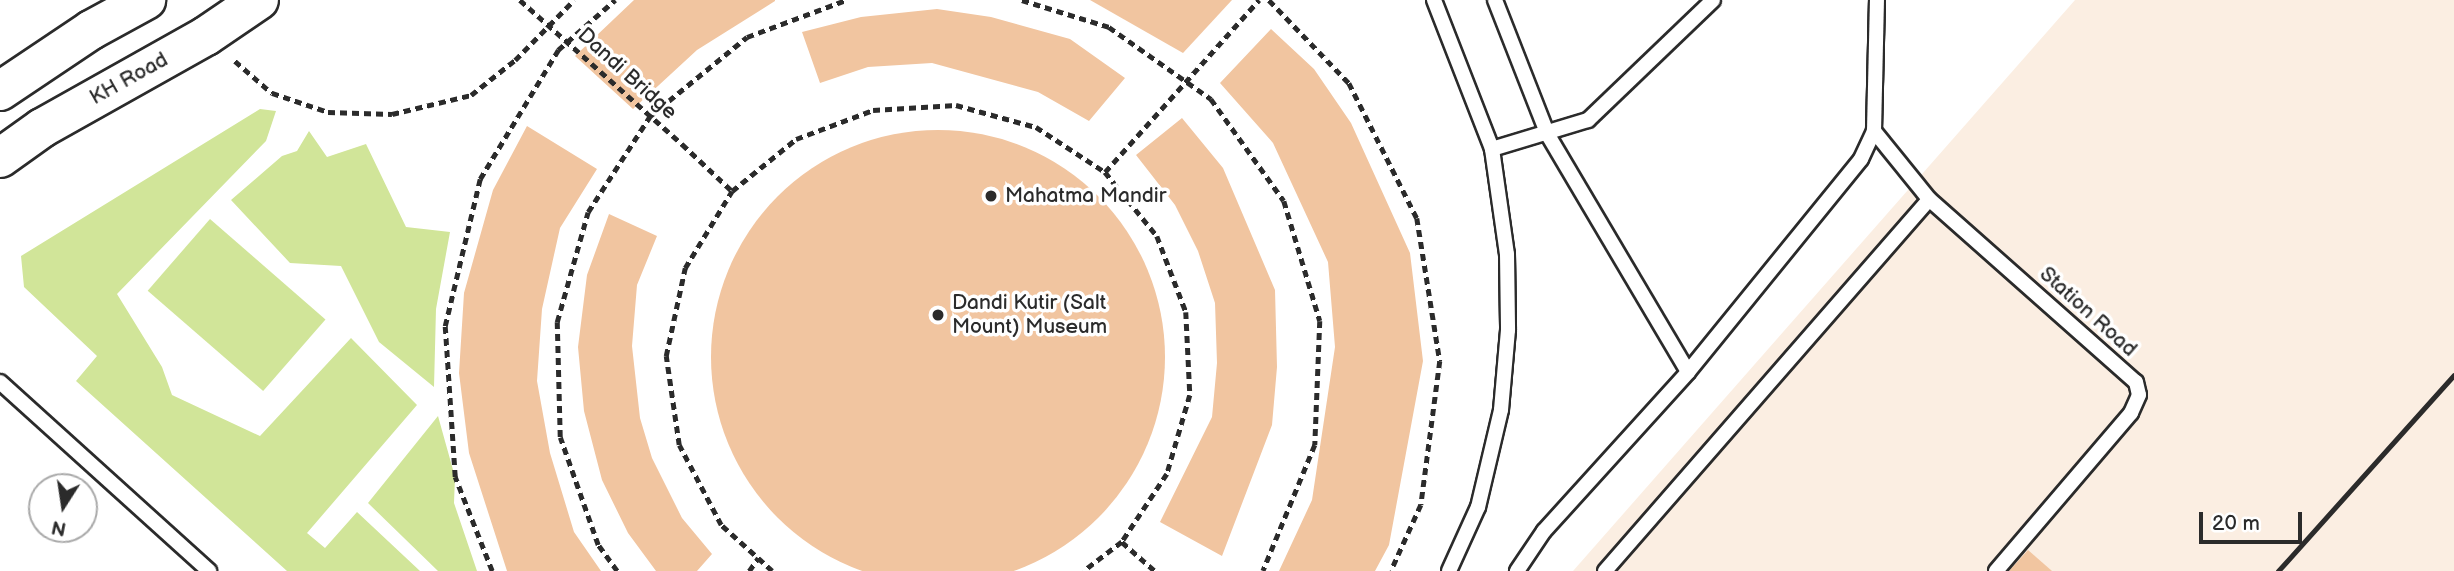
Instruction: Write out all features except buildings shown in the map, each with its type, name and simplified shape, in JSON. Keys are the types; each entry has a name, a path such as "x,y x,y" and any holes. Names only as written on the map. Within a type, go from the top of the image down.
{"main road":[{"path":"0,91 91,30 146,0"},
{"name":"KH Road","path":"0,158 42,128 206,36 259,0"}],"lane":[{"path":"1434,0 1492,149 1507,254 1508,330 1501,410 1478,507 1449,571"},
{"path":"1495,0 1548,135 1688,372"},
{"path":"1492,149 1548,135 1588,120 1713,0"},
{"path":"1517,571 1544,531 1688,372 1822,212 1861,159 1874,131 1877,0"},
{"name":"Station Road","path":"1874,131 1929,198 2136,382 2139,395 2131,413 1996,571"},
{"path":"1605,571 1929,198"},
{"path":"0,382 209,571"}],"path":[{"name":"Dandi Bridge","path":"520,0 732,191"},
{"path":"206,36 272,93 328,112 392,114 471,94 515,60 574,0"},
{"path":"492,571 455,477 444,326 480,179 558,50 615,0"},
{"path":"617,571 598,545 560,437 557,322 588,212 650,116 747,37 846,0"},
{"path":"1022,0 1109,27 1211,99 1284,201 1320,321 1315,445 1263,571"},
{"path":"1105,172 1259,0"},
{"path":"1269,0 1349,83 1417,218 1440,361 1421,505 1391,571"},
{"path":"772,571 721,525 679,445 666,356 685,268 732,191 796,139 873,110 956,105 1036,127 1105,172 1157,236 1186,312 1190,395 1167,474 1122,542 1084,571"},
{"path":"1122,542 1155,571"},
{"path":"749,571 758,558"}],"shaded area":[{"path":"2075,0 2454,0 2454,571 1573,571"}],"green space":[{"path":"260,109 276,111 266,141 117,294 162,367 172,395 260,436 351,338 417,405 307,533 325,548 357,512 420,571 287,571 76,381 97,356 24,287 21,256"},
{"path":"309,131 327,157 366,144 406,227 450,232 436,309 434,387 379,342 341,266 290,263 231,200 282,156 297,151"},
{"path":"210,219 325,319 263,391 148,291"},
{"path":"438,416 455,477 454,503 477,571 438,571 368,503"}],"railway":[{"path":"2278,571 2454,375"}],"place":[{"name":"Mahatma Mandir","path":"991,196"},
{"name":"Dandi Kutir (Salt Mount) Museum","path":"938,315"}]}
